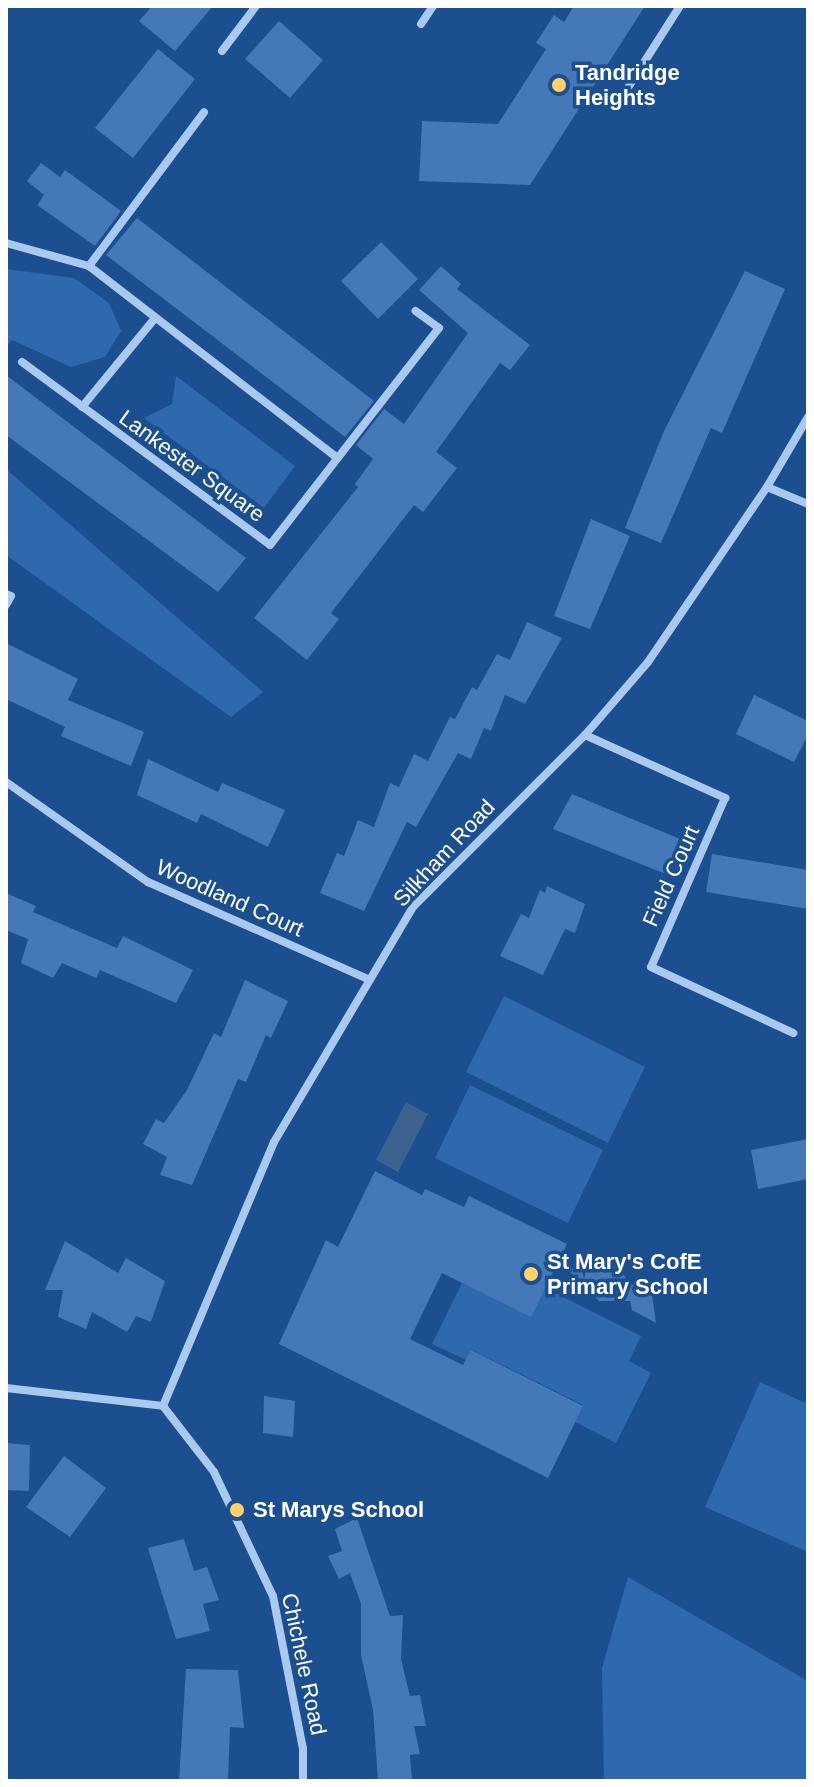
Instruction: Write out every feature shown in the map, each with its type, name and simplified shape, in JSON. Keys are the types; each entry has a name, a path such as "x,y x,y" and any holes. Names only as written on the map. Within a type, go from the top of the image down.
{"street":[{"path":"222,51 256,6"},
{"path":"421,24 433,6"},
{"path":"629,86 680,6"},
{"path":"89,266 204,112"},
{"path":"6,243 89,266 337,458"},
{"name":"Lankester Square","path":"22,362 270,545 439,328 416,311"},
{"path":"82,407 155,318"},
{"name":"Silkham Road","path":"163,1406 274,1142 413,907 585,735 648,662 767,487 808,417"},
{"path":"767,487 808,504"},
{"path":"6,594 11,596 6,605"},
{"name":"Field Court","path":"585,735 725,798 651,967 793,1033"},
{"name":"Woodland Court","path":"6,782 148,882 368,979"},
{"path":"6,1388 163,1406"},
{"name":"Chichele Road","path":"163,1406 214,1472 273,1596 303,1749 303,1781"}],"shaded area":[{"path":"6,269 74,278 109,303 121,331 105,357 71,367 12,340 6,347"},
{"path":"176,376 295,466 264,508 144,418 172,404"},
{"path":"6,469 263,692 231,717 6,555"},
{"path":"504,996 645,1067 608,1143 466,1072"},
{"path":"470,1085 603,1150 568,1223 435,1158"},
{"path":"406,1102 428,1114 398,1172 376,1160"},
{"path":"462,1283 545,1288 641,1336 629,1361 651,1373 616,1443 575,1422 583,1405 472,1350 466,1360 432,1344"},
{"path":"760,1382 808,1404 808,1552 705,1507"},
{"path":"628,1577 808,1681 808,1781 604,1781 602,1668"}],"building":[{"path":"152,6 213,6 175,51 139,21"},
{"name":"Tandridge Heights","path":"574,6 645,6 530,185 419,181 422,121 498,124 546,49 536,43 554,15 564,22"},
{"path":"279,21 323,60 290,98 245,59"},
{"path":"158,49 195,79 133,158 95,128"},
{"path":"41,163 60,177 65,170 121,211 95,246 37,205 44,195 27,181"},
{"path":"137,218 374,401 345,437 106,255"},
{"path":"381,242 418,279 378,319 341,281"},
{"path":"441,266 461,284 457,289 530,345 510,370 500,363 436,452 457,468 423,512 414,505 331,613 339,619 307,660 254,618 358,487 355,484 373,459 356,445 384,409 404,424 468,333 419,290"},
{"path":"745,271 785,289 722,433 711,428 661,543 625,528 664,431"},
{"path":"6,375 246,558 218,592 6,435"},
{"path":"591,519 630,536 590,629 554,616"},
{"path":"527,622 562,638 525,704 505,695 491,731 484,728 471,759 458,753 416,827 407,822 364,911 320,893 337,853 344,856 358,820 374,827 390,783 399,787 414,754 428,761 450,717 455,719 472,687 477,690 497,654 510,660"},
{"path":"6,643 78,679 68,700 144,732 131,766 61,736 65,727 6,699"},
{"path":"754,695 808,721 808,735 794,762 736,734"},
{"path":"148,759 218,792 222,783 285,810 268,847 201,814 197,823 137,795"},
{"path":"572,794 680,839 666,874 553,829"},
{"path":"712,854 808,870 808,909 706,892"},
{"path":"547,886 585,904 575,933 565,929 543,975 500,956 521,914 529,918 540,890 545,893"},
{"path":"6,893 36,906 33,912 117,948 123,936 193,970 176,1003 100,970 96,978 62,963 53,978 21,963 28,939 6,930"},
{"path":"245,980 288,1001 271,1038 266,1035 246,1082 238,1079 192,1185 160,1175 167,1157 143,1144 156,1119 164,1123 187,1090 214,1033 221,1037"},
{"path":"808,1139 808,1179 758,1189 751,1150"},
{"path":"375,1171 422,1195 425,1189 464,1207 469,1196 567,1244 531,1317 442,1273 410,1339 463,1365 471,1350 583,1406 548,1478 279,1344 326,1240 338,1247"},
{"path":"65,1241 118,1273 126,1258 165,1281 151,1322 136,1316 127,1332 92,1312 86,1329 58,1317 63,1290 45,1290"},
{"path":"616,1266 631,1284 652,1295 656,1323 632,1310 630,1301 599,1301 566,1268"},
{"path":"264,1396 295,1401 293,1437 263,1433"},
{"path":"6,1443 30,1445 29,1491 6,1490"},
{"path":"64,1456 106,1488 70,1537 26,1507"},
{"path":"357,1518 390,1616 403,1615 401,1659 410,1696 420,1695 426,1726 414,1726 420,1754 410,1755 412,1781 378,1781 373,1710 361,1655 361,1604 350,1573 339,1579 328,1556 342,1551 335,1529"},
{"path":"184,1539 194,1571 207,1567 219,1600 203,1604 210,1631 176,1639 148,1548"},
{"path":"186,1669 238,1670 244,1728 230,1727 228,1781 179,1781"}],"place":[{"name":"Tandridge Heights","path":"559,85"},
{"name":"St Mary's CofE Primary School","path":"531,1274"},
{"name":"St Marys School","path":"237,1510"}]}
